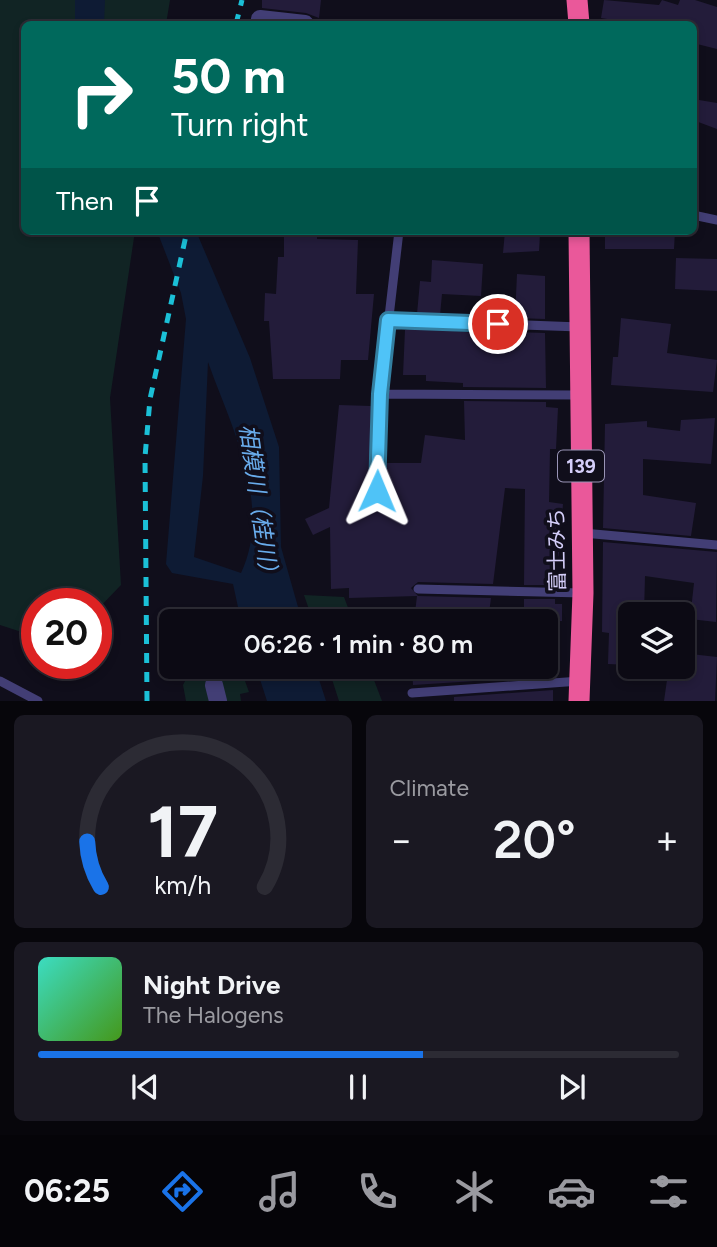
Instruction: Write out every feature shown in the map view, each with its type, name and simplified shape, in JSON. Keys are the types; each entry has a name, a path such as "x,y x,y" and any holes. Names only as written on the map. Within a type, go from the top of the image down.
{"highway":[{"path":"577,0 579,21"},
{"name":"富士みち","path":"579,235 583,593 579,691"}],"street":[{"path":"260,19 278,21"}],"lane":[{"path":"697,216 717,220"},
{"path":"377,491 380,394 399,235"},
{"path":"388,320 580,327"},
{"path":"380,394 581,395"},
{"path":"581,533 717,545"},
{"path":"418,589 583,593"},
{"path":"0,681 38,701"},
{"path":"412,693 579,691"}],"green space":[{"path":"0,0 170,0 166,21 21,21 21,235 134,235 110,398 121,585 112,594 112,588 21,588 21,632 0,625"},
{"path":"304,595 344,597 348,609 309,609"},
{"path":"186,679 244,679 249,692 240,694 241,701 186,701 183,685"},
{"path":"332,679 374,679 382,701 339,701"}],"water":[{"path":"75,0 105,0 104,21 75,21"},
{"name":"相模川（桂川）","path":"159,235 198,235 250,358 279,447 281,547 299,609 238,609 233,584 172,573 166,564 186,319 181,293","holes":["208,362 245,466 253,520 250,547 241,573 194,557 203,476"]},
{"path":"260,679 319,679 326,701 267,701"}],"building":[{"path":"262,0 321,0 319,18 306,13 262,8"},
{"path":"604,0 659,5 662,0 678,5 680,0 695,0 717,7 717,49 697,44 697,21 620,21 601,18"},
{"path":"697,100 717,103 717,129 697,122"},
{"path":"284,235 317,235 317,239 358,240 356,294 374,294 368,360 341,360 340,379 273,379 269,321 264,321 265,293 276,294 278,257 284,257"},
{"path":"505,235 540,235 539,251 503,253"},
{"path":"605,235 675,235 674,249 605,249"},
{"path":"676,258 717,259 717,291 675,289"},
{"path":"432,260 483,264 481,296 442,294 440,315 417,314 420,281 431,282"},
{"path":"517,274 545,276 545,319 515,318"},
{"path":"621,318 671,324 667,353 717,360 713,392 611,385 613,357 618,357"},
{"path":"416,328 515,336 515,332 545,333 546,388 463,387 463,383 426,381 426,375 403,375 405,330"},
{"path":"464,401 546,402 546,407 558,408 556,449 550,449 549,502 563,504 556,585 524,585 525,489 505,488 493,584 418,582 411,588 418,596 491,598 490,609 415,609 417,596 349,598 349,588 331,589 330,527 313,535 305,519 329,508 339,405 371,406 370,491 377,498 384,492 385,463 421,463 425,435 465,440"},
{"path":"715,418 711,464 643,459 643,495 696,503 691,536 603,528 605,424 647,421 647,427 680,431 681,420"},
{"path":"603,542 717,552 716,622 695,620 695,602 692,602 694,583 645,576 644,602 618,602 618,664 608,664 609,633 602,632"},
{"path":"524,599 555,599 555,604 562,604 562,621 558,621 558,609 524,609"},
{"path":"695,654 717,657 715,701 664,701 667,680 695,679"},
{"path":"413,679 507,679 413,685"},
{"path":"553,690 553,701 454,701 454,697"}],"railway":[{"path":"237,21 242,0"},
{"path":"147,701 145,457 150,399 186,235"}],"route":[{"path":"377,491 380,394 388,320 498,324"}]}
